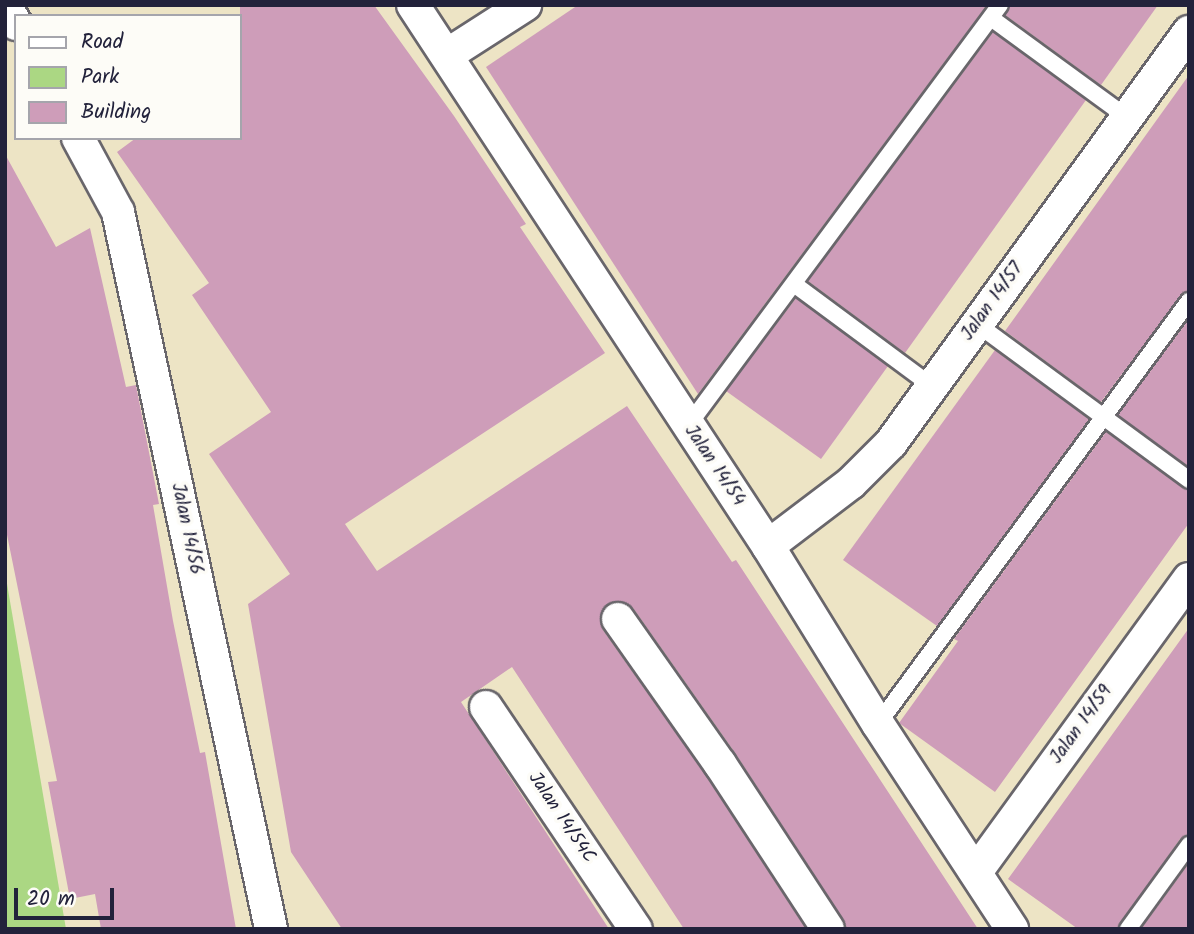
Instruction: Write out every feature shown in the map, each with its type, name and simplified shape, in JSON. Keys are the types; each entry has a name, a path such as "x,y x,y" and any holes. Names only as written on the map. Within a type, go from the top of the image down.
{"street":[{"path":"5,5 14,21"},
{"name":"Jalan 14/54","path":"413,5 687,427 768,546 878,724 1012,929"},
{"path":"447,55 524,5"},
{"name":"Jalan 14/57","path":"768,546 851,483 891,443 1127,117 1186,42"},
{"name":"Jalan 14/56","path":"79,140 118,212 271,929"},
{"name":"Jalan 14/59","path":"976,872 1189,579"},
{"path":"618,618 720,764 828,929"},
{"name":"Jalan 14/54C","path":"486,706 636,929"}],"lane":[{"path":"687,427 996,12 1127,117"},
{"path":"793,284 932,386"},
{"path":"878,724 1189,301"},
{"path":"977,324 1189,480"},
{"path":"1128,929 1189,845"}],"green space":[{"path":"5,572 66,929 5,929"}],"building":[{"path":"240,5 374,5 454,116 526,224 520,227 605,353 345,524 377,571 627,406 732,562 736,560 978,929 846,929 843,919 735,753 633,608 617,601 608,604 602,611 600,620 603,630 705,774 806,929 684,929 512,667 461,702 609,929 342,929 291,852 248,604 290,574 209,454 271,412 192,295 209,283 117,152 133,140 242,140"},
{"path":"578,5 987,5 698,394 486,67"},
{"path":"1010,5 1158,5 1101,85 1005,15"},
{"path":"993,32 1086,100 905,353 808,281"},
{"path":"1189,75 1189,291 1181,295 1101,402 1005,331"},
{"path":"5,154 56,247 90,228 126,387 136,385 159,504 153,505 173,621 200,753 205,752 236,929 101,929 95,894 70,899 48,782 57,781 5,525"},
{"path":"796,298 888,366 821,459 726,391"},
{"path":"1189,319 1189,467 1118,415"},
{"path":"995,350 1089,419 937,626 843,560"},
{"path":"1106,432 1189,490 1189,523 995,792 899,723 958,641 954,639"},
{"path":"1189,628 1189,835 1180,839 1118,929 1078,929 1008,879"},
{"path":"1189,863 1189,929 1141,929"}]}
